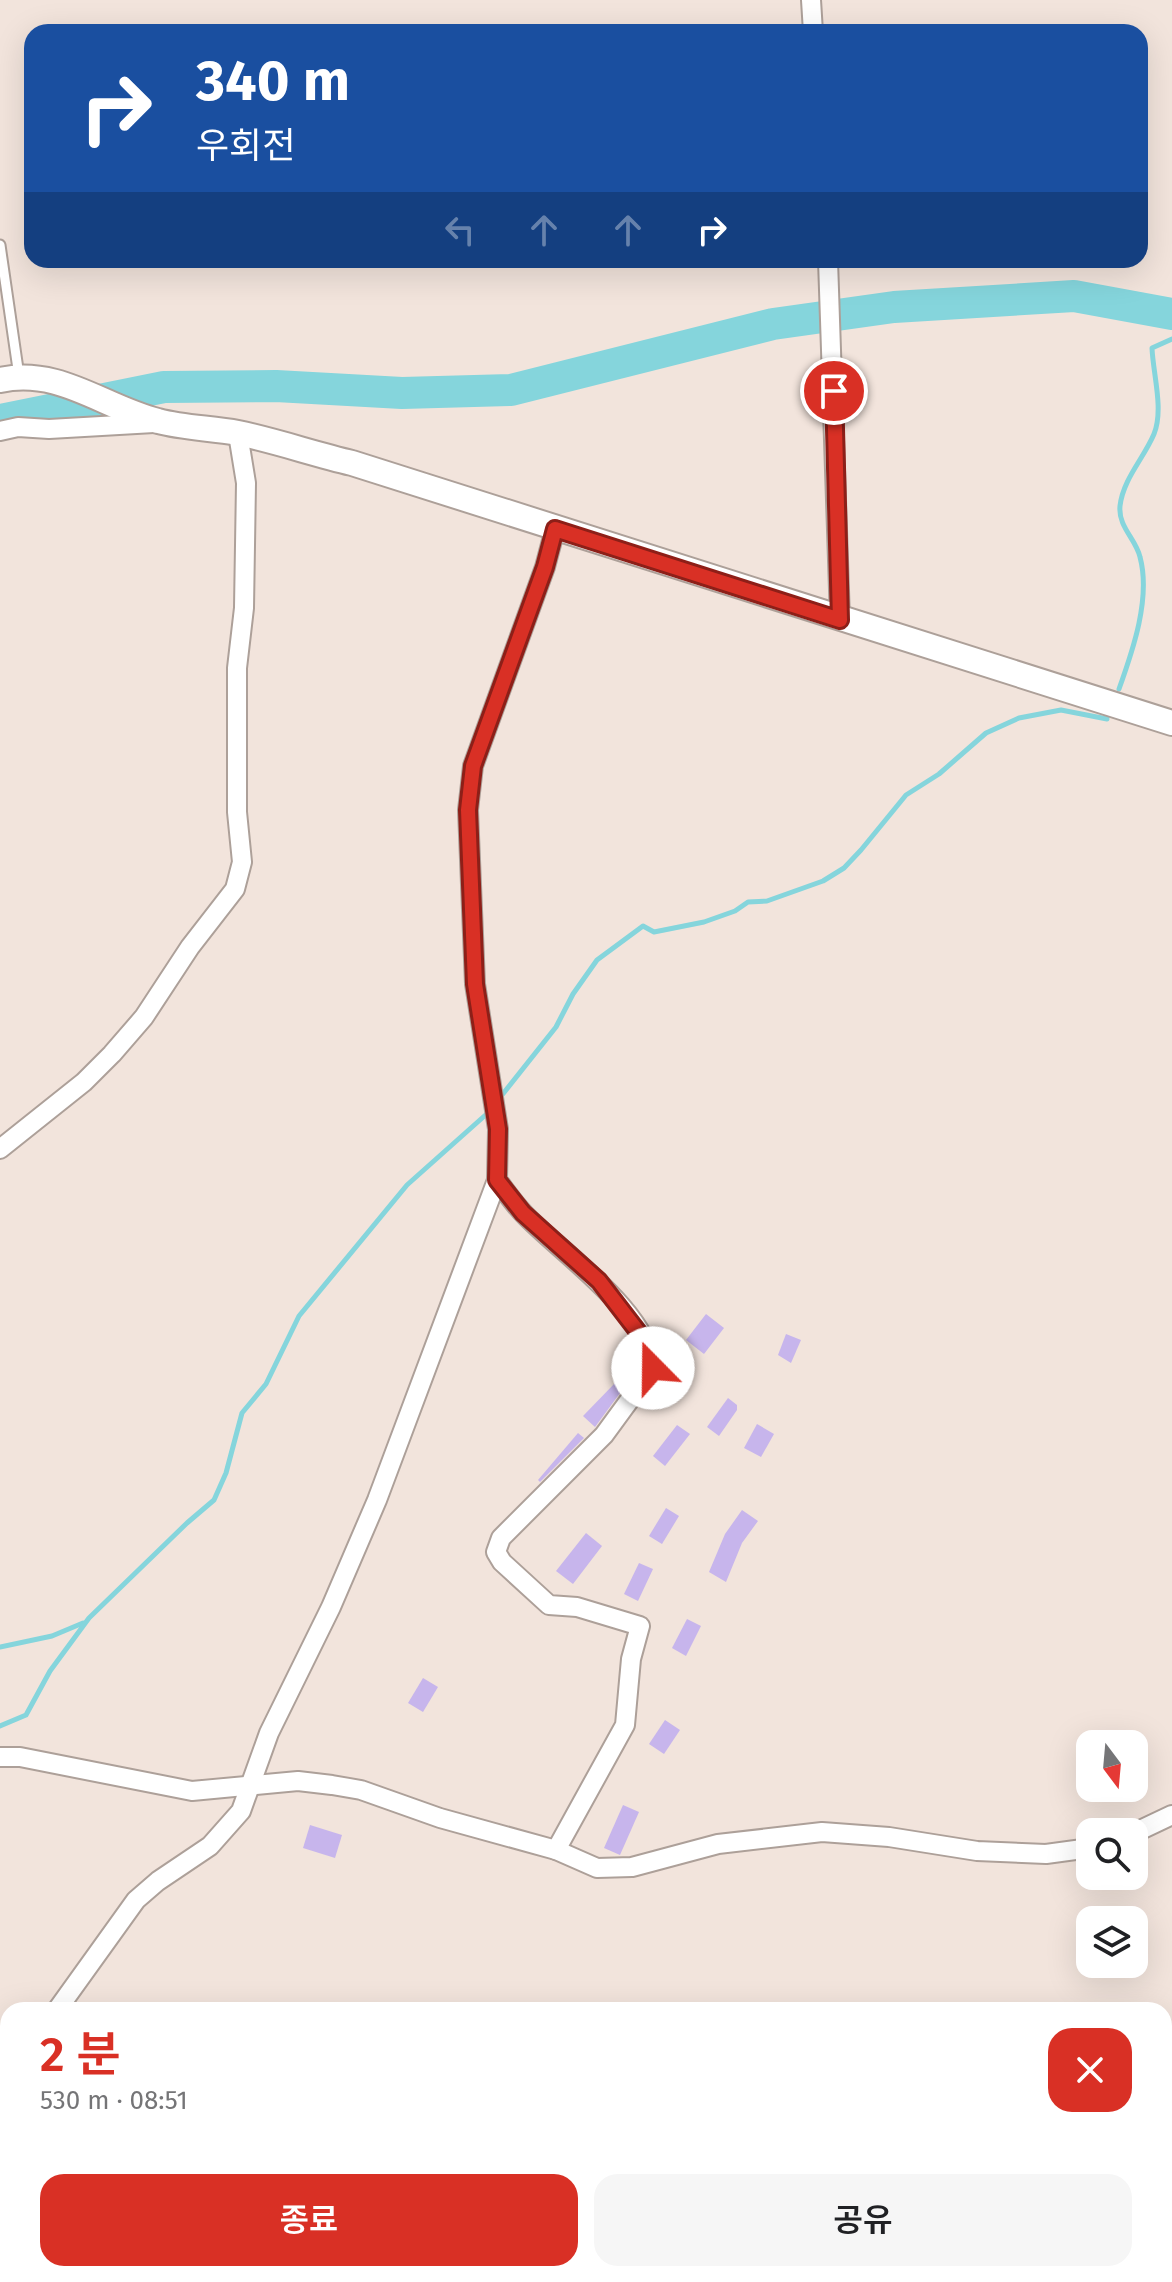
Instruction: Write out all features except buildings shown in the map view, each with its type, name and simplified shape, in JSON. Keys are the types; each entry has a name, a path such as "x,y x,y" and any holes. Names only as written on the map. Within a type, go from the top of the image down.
{"street":[{"path":"811,0 812,24"},
{"path":"828,268 840,620"},
{"path":"10,380 44,378 73,385 161,422 238,434 352,463 1172,723"},
{"path":"0,431 18,427 77,428 161,422"},
{"path":"0,1149 84,1082 112,1054 144,1017 190,947 235,889 242,862 237,812 237,668 244,608 246,483 238,434"},
{"path":"63,2002 136,1900 210,1846 241,1811 269,1733 331,1607 377,1500 497,1180 498,1129 475,984 468,810 473,766 545,567 555,529"},
{"path":"497,1180 523,1213 599,1281 652,1354 653,1368 604,1435 501,1538 496,1552 502,1562 549,1605 577,1607 640,1626 631,1659 625,1725 556,1850"},
{"path":"0,1757 20,1757 192,1791 298,1781 361,1790 489,1833 556,1850 597,1868 615,1869 718,1844 822,1832 889,1837 977,1851 1046,1854 1076,1850"},
{"path":"1148,1826 1172,1815"}],"lane":[{"path":"0,245 10,380"}],"waterway":[{"path":"0,420 164,387 276,386 402,393 511,390 773,324 894,307 1074,296 1172,314"},
{"path":"1119,689 1135,641 1143,589 1140,557 1124,527 1120,506 1125,487 1157,424 1152,348 1172,339"},
{"path":"498,1100 556,1027 573,994 597,960 643,926 654,932 704,922 735,911 748,902 767,901 823,881 844,868 906,795 939,774 986,733 1019,718 1061,710 1107,719"},
{"path":"0,1726 26,1715 50,1671 89,1618 214,1500 226,1473 242,1413 266,1384 299,1316 407,1185 490,1111"},
{"path":"0,1647 52,1636 83,1623"}],"route":[{"path":"653,1368 652,1354 642,1337 599,1281 523,1213 497,1180 498,1129 475,984 468,810 473,766 500,684 545,567 555,529 840,620 834,391"}]}
